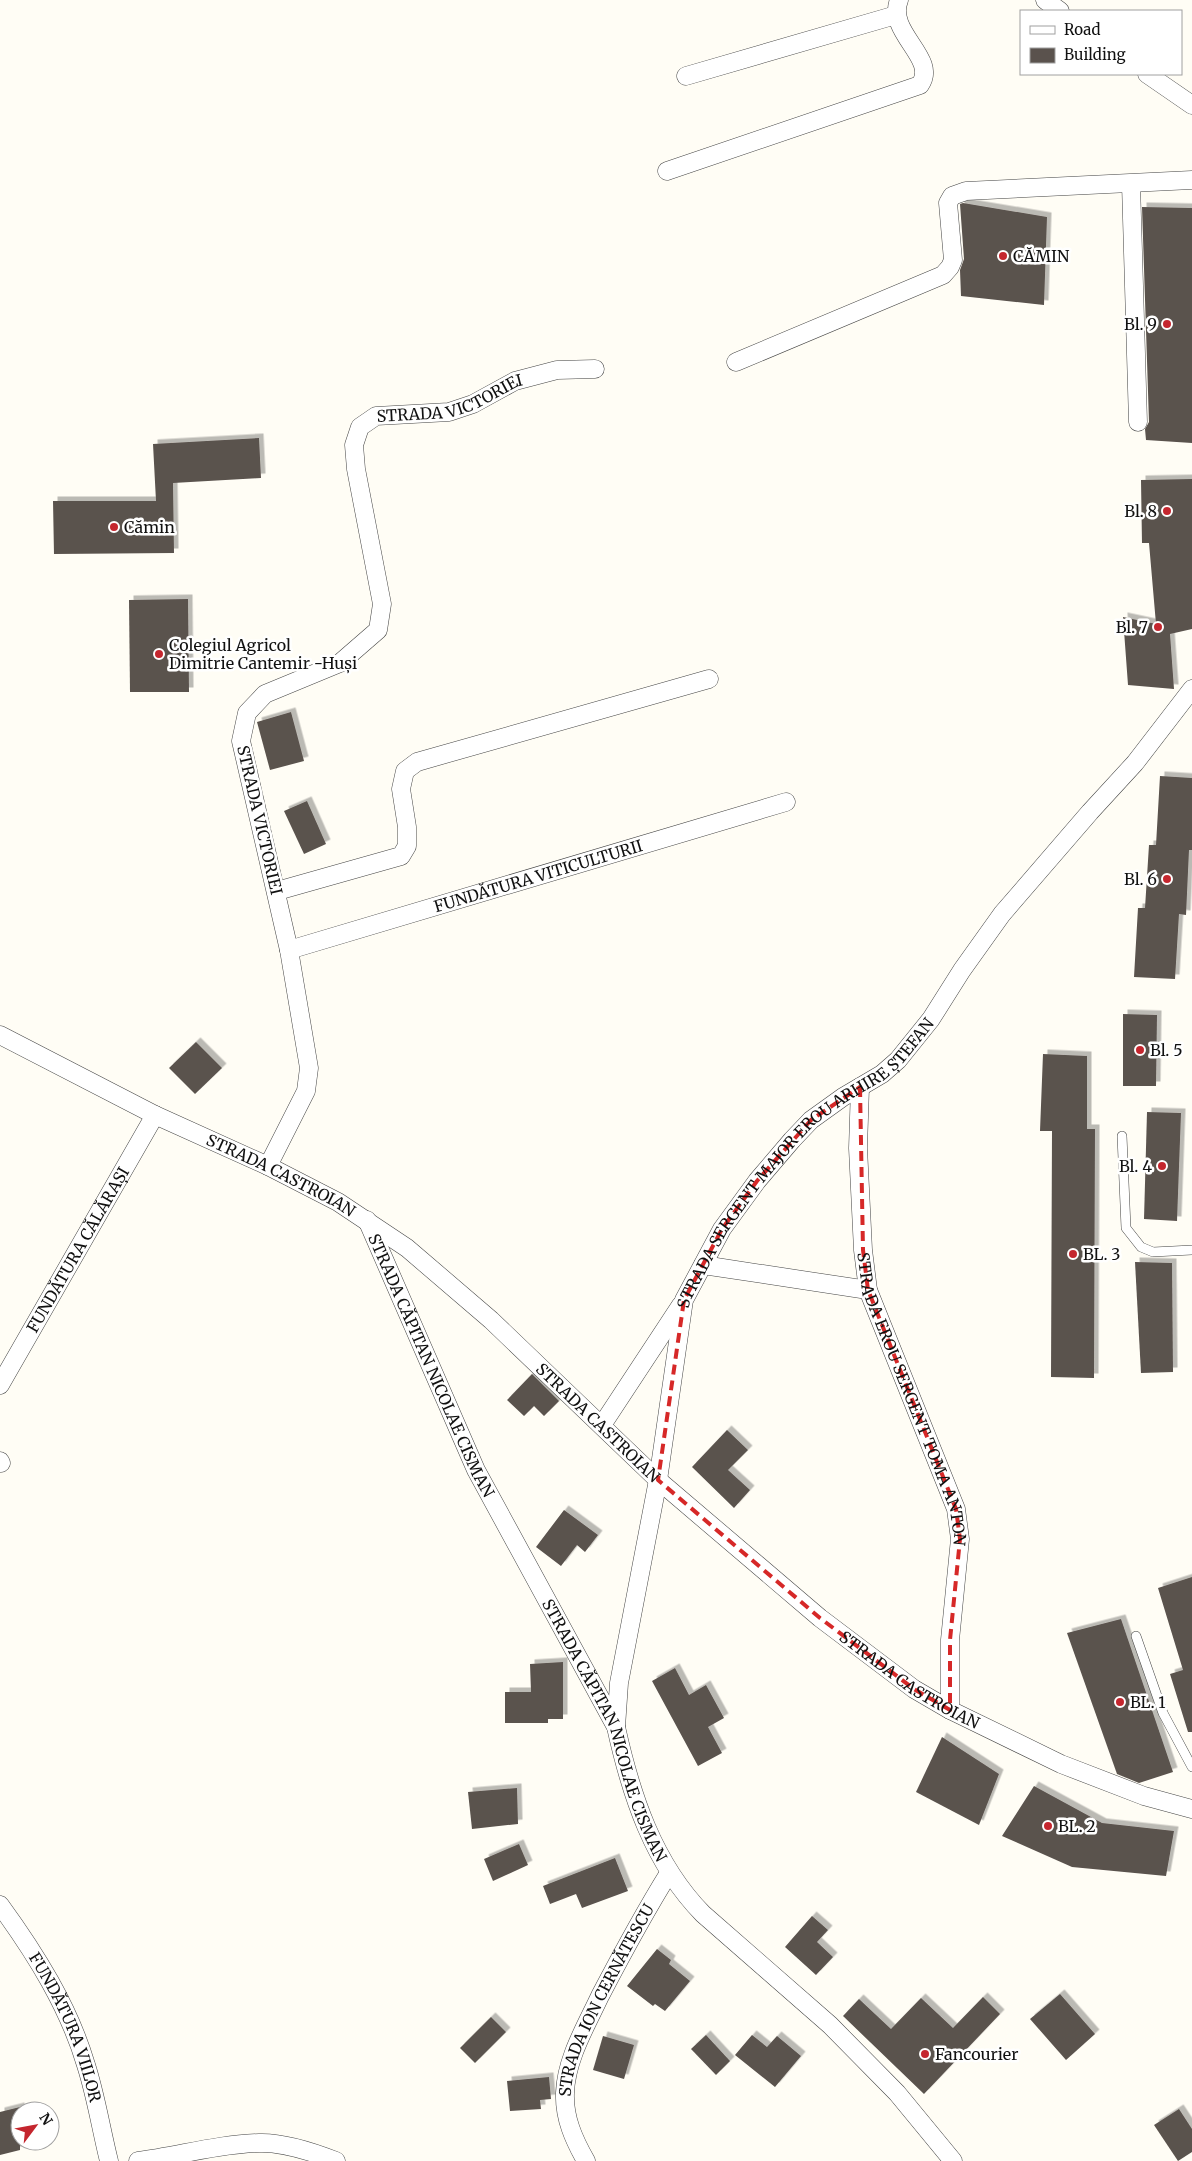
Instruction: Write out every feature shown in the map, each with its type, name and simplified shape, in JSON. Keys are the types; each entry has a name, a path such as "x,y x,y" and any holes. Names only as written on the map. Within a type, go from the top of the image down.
{"street":[{"path":"1045,0 1059,10"},
{"path":"667,171 920,85 924,78 925,69 901,28 898,7 686,76"},
{"path":"1148,75 1192,105"},
{"path":"736,362 943,275 953,260 948,203 952,196 966,191 1192,180"},
{"path":"1131,184 1138,422"},
{"name":"STRADA VICTORIEI","path":"268,1166 306,1091 309,1068 289,950 241,741 247,713 265,694 340,663 378,630 382,604 356,469 354,445 360,427 376,416 449,412 473,404 515,381 557,370 595,369"},
{"path":"276,891 401,856 407,846 407,827 400,789 404,771 417,762 709,679"},
{"name":"STRADA SERGENT MAJOR EROU ARHIRE ȘTEFAN","path":"616,1727 619,1683 658,1480 684,1300 722,1229 756,1182 812,1120 893,1065 916,1040 1002,914 1135,763 1192,689"},
{"name":"FUNDĂTURA VITICULTURII","path":"289,950 786,802"},
{"name":"STRADA CASTROIAN","path":"0,1035 155,1115 268,1166 338,1202 407,1248 458,1291 658,1480 820,1618 914,1688 950,1710 1061,1764 1144,1796 1192,1809"},
{"name":"STRADA EROU SERGENT TOMA ANTON","path":"860,1087 858,1148 863,1250 868,1290 956,1509 960,1539 950,1640 950,1710"},
{"name":"FUNDĂTURA CĂLĂRAȘI","path":"0,1385 155,1115"},
{"name":"STRADA CĂPITAN NICOLAE CISMAN","path":"367,1220 476,1470 616,1727 622,1754 645,1826 669,1872 684,1896 702,1914 837,2032 897,2093 953,2161"},
{"path":"703,1265 868,1290"},
{"path":"602,1426 684,1300"},
{"name":"STRADA ION CERNĂTESCU","path":"586,2161 574,2141 567,2114 565,2092 568,2071 581,2035 623,1951 669,1872"},
{"name":"FUNDĂTURA VIILOR","path":"0,1905 41,1965 71,2026 86,2064 109,2161"},
{"path":"146,2160 198,2150 260,2143 294,2148 336,2161"}],"lane":[{"path":"1122,1136 1126,1228 1141,1247 1153,1252 1192,1250"},
{"path":"1136,1636 1163,1713 1192,1767"}],"highlighted area":[{"path":"860,1087 863,1250 868,1290 956,1509 960,1539 950,1640 950,1710 914,1689 820,1618 658,1480 684,1300 722,1229 757,1181 811,1120"}],"building":[{"name":"CĂMIN","path":"960,204 1047,217 1044,305 961,296 960,270 964,259"},
{"name":"Bl. 9","path":"1142,207 1192,208 1192,443 1146,440 1145,429 1149,422"},
{"path":"259,438 261,478 173,483 174,553 54,554 53,501 156,501 153,444"},
{"path":"1192,479 1192,629 1170,634 1174,689 1128,685 1123,617 1156,624 1149,543 1142,543 1141,480"},
{"path":"188,599 189,692 130,692 129,600"},
{"path":"291,712 304,761 270,770 257,722"},
{"name":"Bl. 6","path":"1160,776 1192,778 1192,850 1189,850 1186,915 1179,914 1175,979 1134,977 1138,908 1145,908 1149,845 1156,845"},
{"path":"307,801 326,844 304,854 284,811"},
{"name":"Bl. 5","path":"1123,1014 1157,1015 1156,1086 1123,1086"},
{"path":"196,1042 222,1068 195,1094 169,1068"},
{"name":"BL. 3","path":"1043,1054 1087,1056 1087,1129 1095,1129 1094,1378 1051,1377 1052,1131 1040,1131"},
{"name":"Bl. 4","path":"1147,1112 1181,1113 1177,1221 1144,1219"},
{"path":"1135,1262 1172,1263 1173,1372 1141,1373"},
{"path":"532,1374 559,1401 544,1416 534,1406 524,1416 507,1400"},
{"path":"727,1430 748,1450 728,1470 750,1490 734,1508 692,1467"},
{"path":"564,1510 598,1535 585,1552 577,1545 561,1566 536,1547"},
{"path":"1192,1577 1192,1732 1188,1732 1170,1674 1183,1670 1158,1588"},
{"name":"BL. 1","path":"1121,1619 1173,1772 1139,1783 1117,1774 1067,1633"},
{"path":"563,1662 563,1719 548,1719 548,1723 505,1723 505,1692 531,1692 530,1664"},
{"path":"675,1668 689,1695 706,1685 724,1718 708,1727 722,1753 698,1766 652,1681"},
{"path":"942,1737 999,1774 979,1825 916,1792"},
{"path":"1034,1786 1102,1823 1174,1831 1166,1876 1072,1867 1002,1836"},
{"path":"517,1788 518,1824 472,1829 468,1792"},
{"path":"519,1844 528,1865 493,1881 484,1859"},
{"path":"615,1858 628,1891 582,1908 576,1894 550,1904 543,1886"},
{"path":"812,1916 828,1930 817,1942 833,1957 816,1975 785,1947"},
{"path":"657,1949 671,1960 669,1964 690,1981 665,2011 655,2004 653,2006 627,1986"},
{"path":"1060,1994 1095,2034 1066,2060 1030,2019"},
{"path":"983,1997 1000,2014 924,2094 843,2016 859,1999 891,2029 921,1998 953,2028"},
{"path":"491,2017 506,2032 475,2063 460,2048"},
{"path":"706,2035 730,2061 716,2075 691,2049"},
{"path":"752,2035 767,2047 777,2036 801,2056 775,2087 735,2055"},
{"path":"603,2036 634,2045 624,2079 593,2070"},
{"path":"549,2077 551,2099 540,2100 541,2109 510,2111 507,2081"},
{"path":"1179,2109 1192,2129 1192,2152 1178,2161 1154,2125"},
{"path":"10,2110 10,2151 16,2151 0,2155 0,2112"}],"place":[{"name":"CĂMIN","path":"1003,256"},
{"name":"Bl. 9","path":"1167,324"},
{"name":"Bl. 8","path":"1167,511"},
{"name":"Cămin","path":"114,527"},
{"name":"Bl. 7","path":"1158,627"},
{"name":"Colegiul Agricol Dimitrie Cantemir -Huși","path":"159,654"},
{"name":"Bl. 6","path":"1167,879"},
{"name":"Bl. 5","path":"1140,1050"},
{"name":"Bl. 4","path":"1162,1166"},
{"name":"BL. 3","path":"1073,1254"},
{"name":"BL. 1","path":"1120,1702"},
{"name":"BL. 2","path":"1048,1826"},
{"name":"Fancourier","path":"925,2054"}]}
